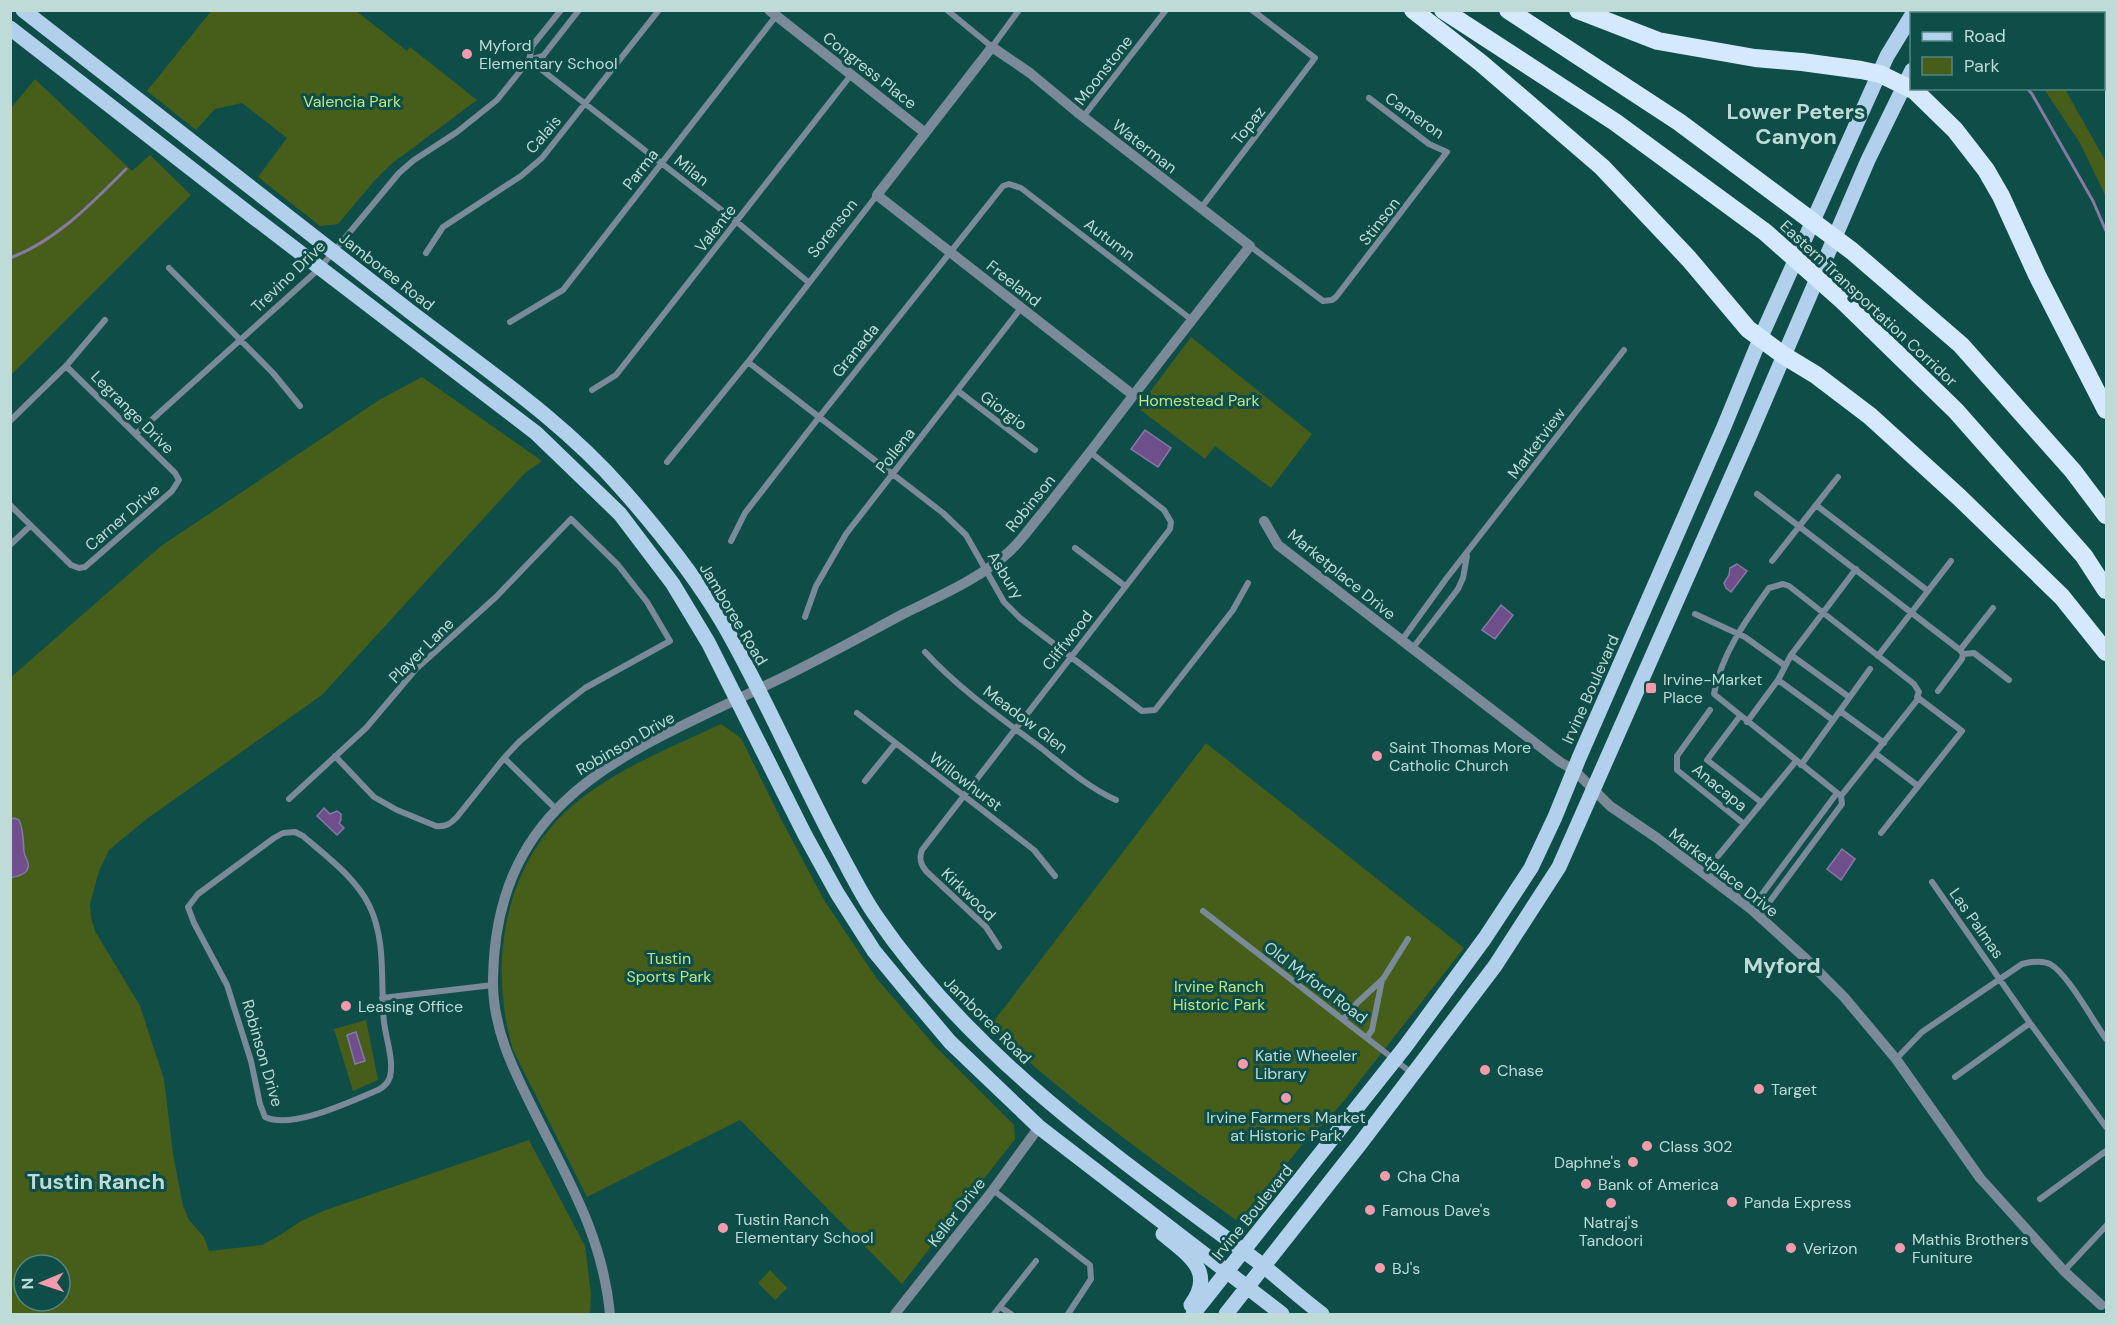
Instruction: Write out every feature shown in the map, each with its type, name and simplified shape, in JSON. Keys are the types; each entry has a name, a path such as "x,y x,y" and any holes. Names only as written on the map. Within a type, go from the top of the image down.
{"highway":[{"path":"1413,10 1481,63 1602,167 1689,259 1748,329 1783,355 1816,375 1870,416 1959,497 2062,597 2106,652"},
{"name":"Eastern Transportation Corridor","path":"1443,10 1615,122 1765,232 1843,301 1956,411 2084,556 2106,590"},
{"name":"Eastern Transportation Corridor","path":"1509,10 1679,122 1852,251 1961,345 2073,471 2106,515"},
{"path":"1578,10 1658,41 1755,58 1802,62 1907,78"},
{"path":"1915,90 1956,130 1986,170 2106,410"}],"main road":[{"name":"Jamboree Road","path":"22,10 525,398 566,432 619,485 693,577 723,624 758,689 810,796 873,912 914,968 946,1006 975,1037 1056,1109 1264,1266 1322,1314"},
{"name":"Irvine Boulevard","path":"1192,1314 1395,1060 1485,938 1531,868 1555,818 1719,440 1760,339 1880,74 1898,36 1910,18"},
{"path":"10,28 536,433 621,514 673,584 708,642 805,835 837,893 874,951 950,1042 1039,1128 1282,1314"},
{"path":"1226,1314 1360,1144 1495,966 1559,867 1846,210 1907,78"},
{"path":"1106,1178 1119,1198 1196,1262 1200,1275 1198,1295 1184,1314"}],"street":[{"name":"Trevino Drive","path":"137,434 320,268 399,173 497,100 529,60 532,46 561,10"},
{"name":"Trevino Drive","path":"529,60 543,56 579,10"},
{"name":"Calais","path":"426,253 443,227 449,222 530,169 586,104 659,10"},
{"name":"Waterman","path":"947,10 1250,246 1319,299 1327,302"},
{"name":"Sorenson","path":"667,462 748,362 1019,10"},
{"name":"Moonstone","path":"1083,117 1166,10"},
{"name":"Topaz","path":"1201,208 1315,58 1252,10"},
{"name":"Congress Place","path":"773,13 924,132"},
{"name":"Parma","path":"510,322 563,290 773,13"},
{"name":"Milan","path":"529,60 737,222 808,282"},
{"name":"Valente","path":"592,390 616,375 851,75"},
{"name":"Cameron","path":"1369,98 1429,144 1447,152"},
{"name":"Stinson","path":"1327,302 1336,297 1447,152"},
{"name":"Granada","path":"731,541 745,513 820,416 998,192 1003,186 1009,184"},
{"name":"Autumn","path":"1009,184 1021,188 1192,320"},
{"name":"Freeland","path":"877,195 1133,395"},
{"name":"Robinson","path":"758,689 976,577 1017,544 1250,246"},
{"path":"170,268 273,373 300,406"},
{"name":"Pollena","path":"805,617 816,586 846,534 1021,308"},
{"path":"10,421 66,366 105,320"},
{"name":"Marketview","path":"1401,641 1624,350"},
{"name":"Asbury","path":"748,362 957,525 966,535 1004,602 1020,618 1142,711 1155,710 1233,610 1248,583"},
{"name":"Legrange Drive","path":"66,366 137,434 179,480"},
{"name":"Giorgio","path":"958,391 1035,450"},
{"name":"Cliffwood","path":"920,861 922,850 1014,728 1167,534 1171,522 1164,510 1090,452"},
{"path":"1772,561 1838,477"},
{"name":"Carner Drive","path":"30,526 71,565 79,568 85,567 154,508 172,491 179,480"},
{"path":"1757,495 1961,652 1974,653 2009,680"},
{"path":"10,505 30,526 10,545"},
{"path":"1816,505 1928,591"},
{"name":"Player Lane","path":"289,799 366,728 416,669 496,597 571,519 618,565 647,602 670,641 585,688 519,742 504,758"},
{"name":"Marketplace Drive","path":"1264,521 1278,545 1412,650 1560,762 1574,770 1610,806 1664,843 1755,912 1844,997 1896,1059 1980,1178 2064,1271 2104,1307"},
{"path":"1075,548 1125,586"},
{"name":"Marketview","path":"1412,650 1458,589 1463,578 1468,552"},
{"path":"1878,656 1951,561"},
{"path":"1747,722 1778,680 1791,655 1856,569"},
{"path":"1755,912 1918,699 1918,692 1914,684 1789,586 1776,585 1769,588 1742,625 1716,681 1714,694 1840,798"},
{"path":"1938,691 1962,659 1961,652 1993,608"},
{"path":"1695,614 1738,634 1784,665"},
{"name":"Meadow Glen","path":"925,652 946,675 1014,728 1099,792 1116,800"},
{"path":"1791,655 1849,697"},
{"name":"Anacapa","path":"1718,856 1799,763 1870,669"},
{"path":"1778,680 1833,720"},
{"name":"Robinson Drive","path":"610,1314 604,1269 596,1240 581,1204 511,1063 498,1029 493,985 497,924 504,896 517,865 533,837 573,791 597,773 758,689"},
{"path":"1881,833 1962,731 1918,699"},
{"name":"Anacapa","path":"1710,710 1677,756 1677,770 1744,824"},
{"path":"1840,711 1884,743"},
{"name":"Willowhurst","path":"857,713 894,744 1034,850 1054,876"},
{"name":"Anacapa","path":"1740,716 1707,760 1762,803"},
{"path":"865,782 894,744"},
{"path":"1876,754 1918,786"},
{"path":"334,756 356,780 383,803 436,826 450,824 504,758 556,809"},
{"path":"1755,912 1840,798"},
{"name":"Robinson Drive","path":"295,832 303,836 354,883 369,904 381,940 382,998 390,1062 390,1077 386,1086 331,1110 275,1122 265,1116 262,1110 251,1061 227,985 188,907 198,894 274,838 283,833 295,832"},
{"name":"Kirkwood","path":"920,861 926,871 986,927 999,947"},
{"name":"Las Palmas","path":"1932,882 2106,1127"},
{"name":"Old Myford Road","path":"1203,911 1413,1074"},
{"path":"1344,1019 1357,1003 1383,979 1408,939"},
{"name":"Las Palmas","path":"1896,1059 1922,1032 2022,964 2033,962 2050,964 2066,980 2106,1039"},
{"path":"1367,1037 1372,1030 1383,979"},
{"path":"382,998 493,985"},
{"path":"1955,1077 2030,1023"},
{"name":"Keller Drive","path":"896,1314 1039,1128"},
{"path":"2040,1199 2106,1151"},
{"path":"993,1190 1090,1265 1091,1280 1068,1314"},
{"path":"2064,1271 2106,1226"},
{"path":"994,1314 1036,1261"},
{"path":"1000,1307 1011,1314"}],"green space":[{"name":"Valencia Park","path":"355,10 407,51 410,47 477,100 390,165 338,224 320,226 258,177 287,138 242,103 215,109 196,130 147,91 211,11"},
{"path":"35,79 132,171 150,155 191,195 11,375 11,108"},
{"path":"2045,90 2066,90 2106,162 2106,197 2080,143"},
{"name":"Homestead Park","path":"1191,337 1312,434 1271,488 1215,446 1205,459 1138,408"},
{"path":"422,377 542,461 525,473 322,695 148,818 109,850 99,871 90,904 95,931 140,1006 164,1079 173,1154 183,1206 189,1220 204,1237 209,1251 262,1245 301,1221 323,1211 529,1140 585,1246 591,1294 590,1314 11,1314 10,678 161,546 379,400"},
{"name":"Tustin Sports Park","path":"721,724 741,738 824,900 877,979 935,1046 1014,1125 1015,1139 902,1284 740,1120 587,1197 513,1050 505,1015 502,979 503,944 510,909 521,876 537,846 559,818 603,783 652,756"},
{"name":"Irvine Ranch Historic Park","path":"1206,743 1464,948 1347,1097 1323,1125 1315,1129 1241,1220 1236,1220 1205,1198 1083,1106 995,1032 994,1021"},
{"path":"366,1020 378,1080 353,1091 334,1029"},
{"path":"770,1270 787,1288 775,1300 758,1283"}],"shaded area":[{"path":"1145,430 1171,448 1158,467 1131,449"},
{"path":"1737,564 1747,571 1731,592 1724,583 1730,568"},
{"path":"1501,605 1513,615 1495,639 1482,630"},
{"path":"324,808 330,814 337,811 341,814 339,823 344,828 337,835 317,816"},
{"path":"14,818 21,824 28,866 24,874 11,878 11,819"},
{"path":"1842,849 1855,859 1841,880 1827,869"},
{"path":"356,1032 365,1061 355,1064 347,1035"}],"waterway":[{"path":"2029,90 2093,201 2106,231"},
{"path":"10,258 27,251 58,231 86,208 126,169"}],"place":[{"name":"Myford Elementary School","path":"467,54"},
{"name":"Irvine-Market Place","path":"1651,688"},
{"name":"Saint Thomas More Catholic Church","path":"1377,756"},
{"name":"Leasing Office","path":"346,1006"},
{"name":"Katie Wheeler Library","path":"1243,1064"},
{"name":"Chase","path":"1485,1070"},
{"name":"Target","path":"1759,1089"},
{"name":"Irvine Farmers Market at Historic Park","path":"1286,1098"},
{"name":"Class 302","path":"1647,1146"},
{"name":"Daphne's","path":"1633,1162"},
{"name":"Cha Cha","path":"1385,1176"},
{"name":"Bank of America","path":"1586,1184"},
{"name":"Panda Express","path":"1732,1202"},
{"name":"Natraj's Tandoori","path":"1611,1203"},
{"name":"Famous Dave's","path":"1370,1210"},
{"name":"Tustin Ranch Elementary School","path":"723,1228"},
{"name":"Verizon","path":"1791,1248"},
{"name":"Mathis Brothers Funiture","path":"1900,1248"},
{"name":"BJ's","path":"1380,1268"}],"district":[{"name":"Lower Peters Canyon","path":"1796,124"},
{"name":"Myford","path":"1782,965"},
{"name":"Tustin Ranch","path":"96,1181"}]}
